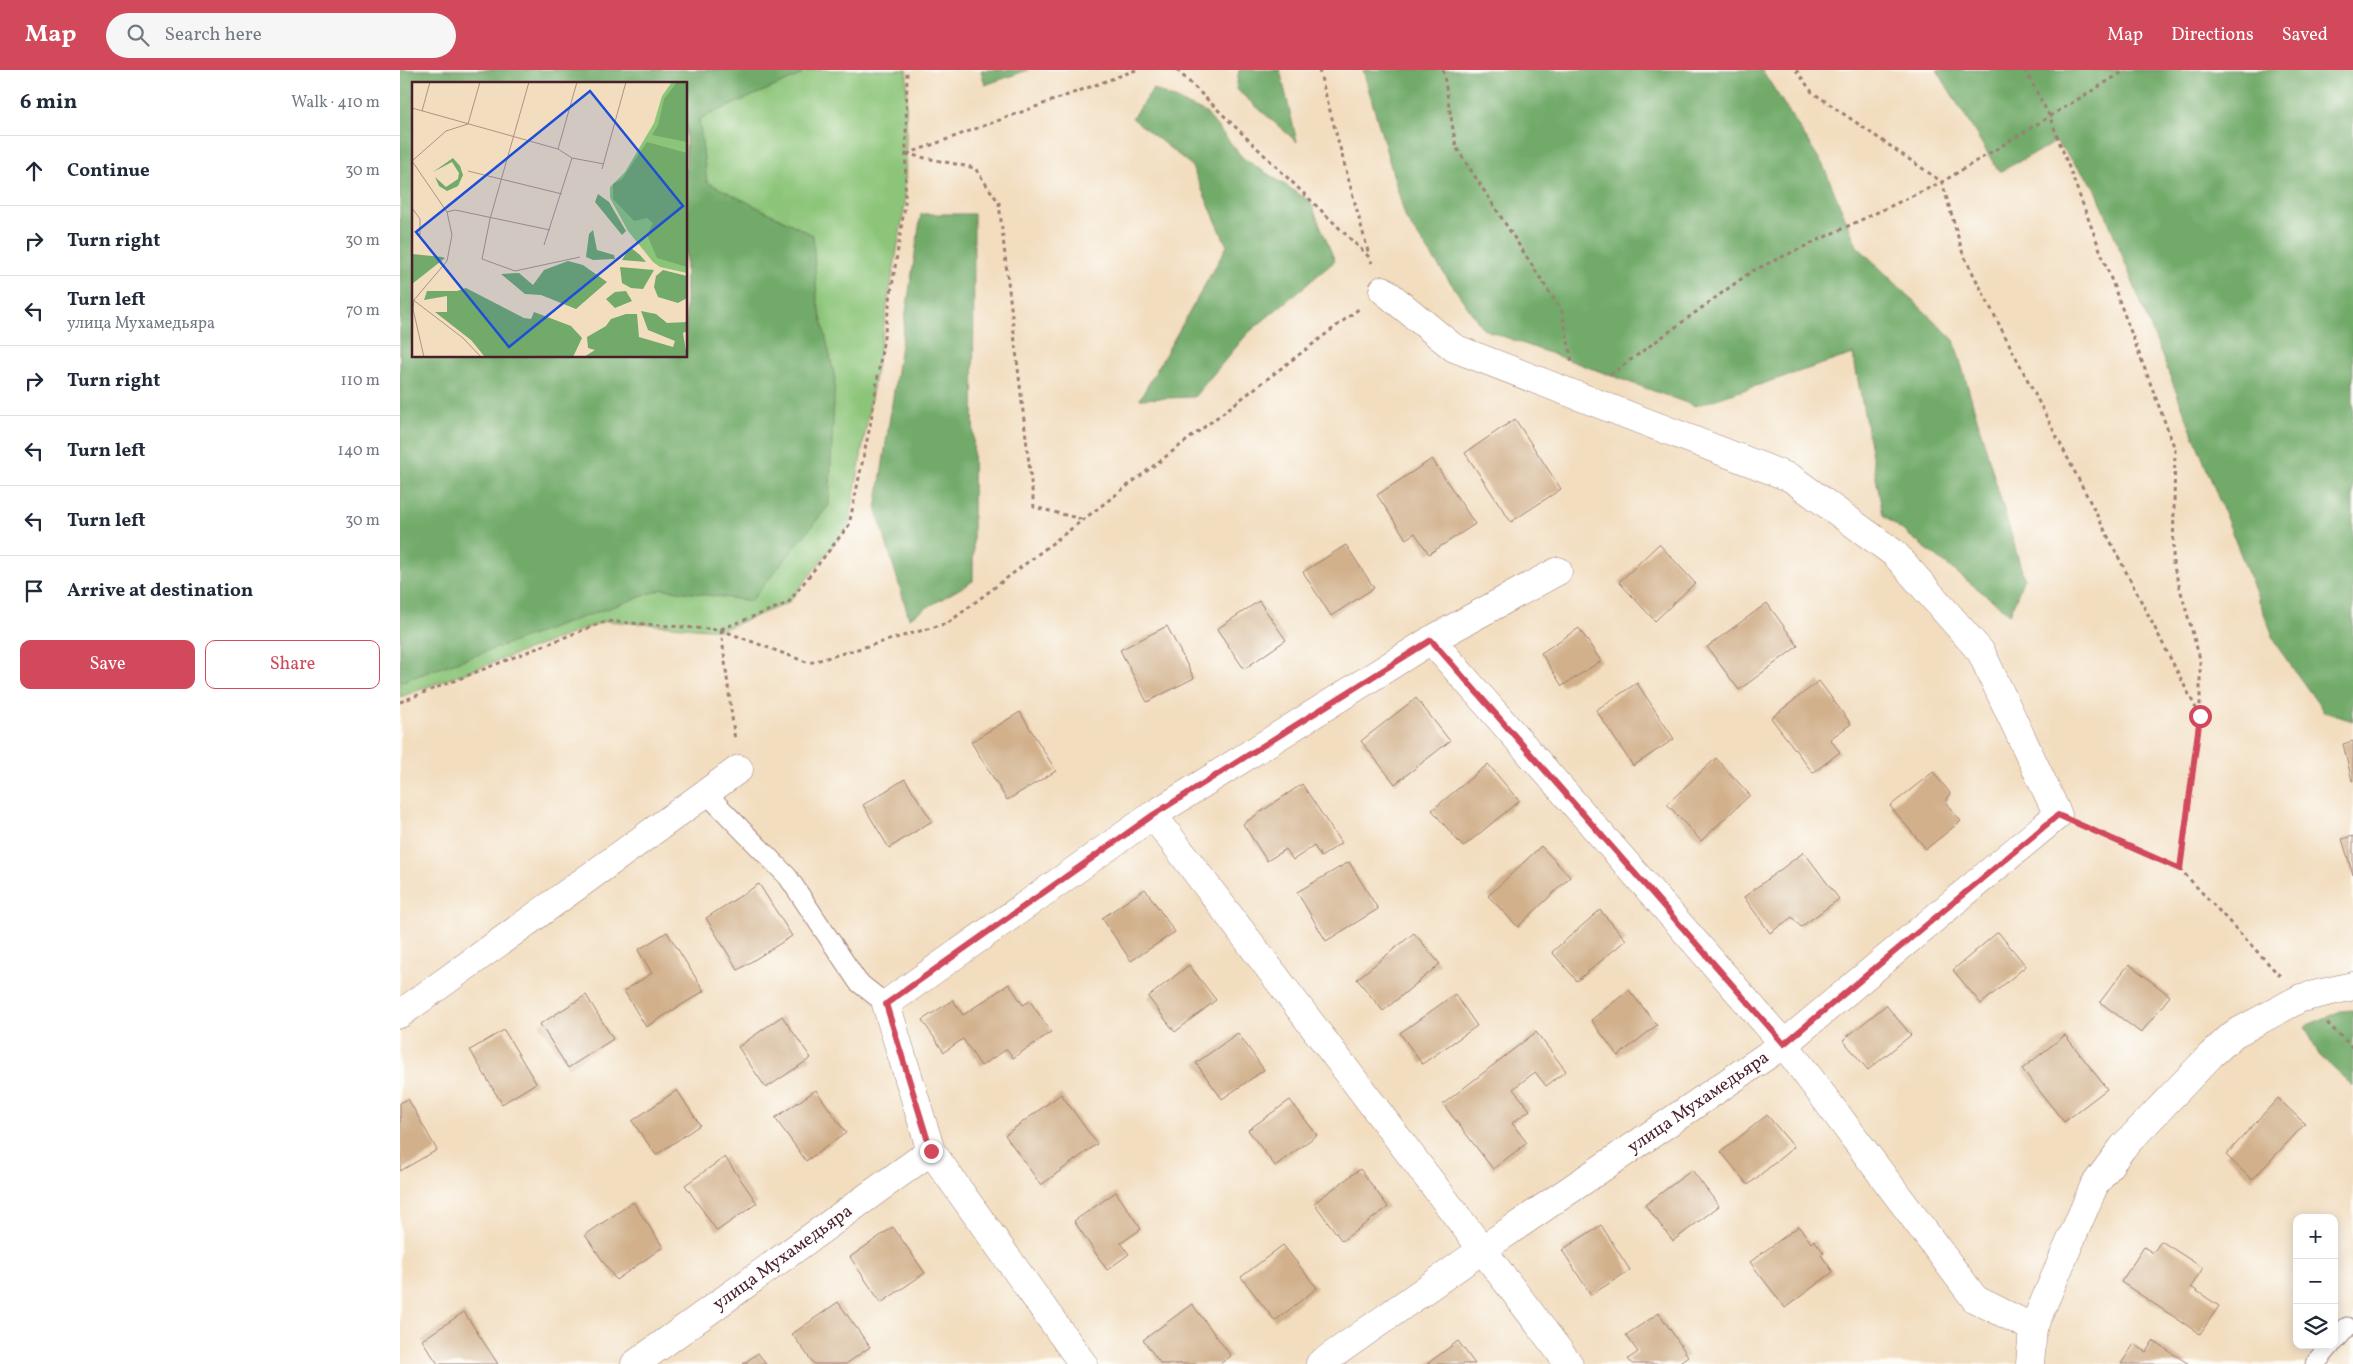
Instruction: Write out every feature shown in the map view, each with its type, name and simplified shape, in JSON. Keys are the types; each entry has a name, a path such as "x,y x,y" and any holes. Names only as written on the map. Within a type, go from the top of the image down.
{"street":[{"path":"1383,290 1454,348 1791,478 1895,554 1981,652 2058,815"},
{"path":"1083,1364 931,1151 886,1004 1153,815 1431,640 1558,571"},
{"path":"1431,640 1784,1044 1975,1299 2033,1328"},
{"path":"400,1014 739,769"},
{"path":"1153,815 1568,1364"},
{"name":"улица Мухамедьяра","path":"1320,1364 1482,1249 1784,1044 2058,815"},
{"path":"2030,1364 2033,1328 2094,1186 2123,1147 2211,1055 2234,1034 2301,998 2353,986"},
{"name":"улица Мухамедьяра","path":"635,1364 931,1151"}],"lane":[{"path":"706,793 788,877 858,982 886,1004"},
{"path":"2338,1337 2347,1327"},
{"path":"2315,1364 2328,1349"}],"path":[{"path":"721,630 788,603 849,525 870,426 905,204 907,70"},
{"path":"906,154 1136,70"},
{"path":"1176,70 1369,258"},
{"path":"400,702 606,621 721,630 809,663 948,623 1383,290 1369,258 1319,70"},
{"path":"1443,70 1456,147 1562,312 1580,397 1752,272 1942,182 2126,70"},
{"path":"1796,70 1812,92 1942,182 1963,254 2200,716"},
{"path":"2025,70 2050,117 2175,449 2174,564 2200,659 2200,716 2180,869"},
{"path":"906,154 975,168 999,203 1034,507 1085,520"},
{"path":"721,630 739,769"},
{"path":"2058,815 2180,869 2301,998"}],"green space":[{"path":"400,70 907,70 905,204 849,525 788,603 721,630 606,621 400,697"},
{"path":"400,70 802,70 801,75 699,119 707,182 813,235 817,299 835,378 829,505 751,601 663,589 400,682"},
{"path":"981,70 1028,70 985,85"},
{"path":"1239,70 1280,70 1297,142 1236,89"},
{"path":"1363,70 1762,70 1823,165 1857,246 1954,340 2024,578 2010,614 1883,515 1853,354 1695,406 1483,329 1406,219"},
{"path":"1937,70 2353,70 2353,721 2324,712 2277,646 2095,187 2056,142 1999,172"},
{"path":"1153,89 1206,113 1243,158 1310,201 1335,261 1248,333 1194,397 1140,399 1227,246 1191,165 1132,118"},
{"path":"921,214 974,214 973,581 909,618 876,508"},
{"path":"2353,1010 2353,1086 2319,1055 2305,1026 2341,1011"}],"building":[{"path":"1515,419 1561,489 1511,522 1465,453"},
{"path":"1432,459 1475,524 1429,554 1415,533 1406,539 1377,495"},
{"path":"1659,544 1695,583 1655,621 1619,582"},
{"path":"1346,545 1374,588 1331,616 1303,572"},
{"path":"1259,601 1286,640 1244,669 1217,629"},
{"path":"1767,603 1798,646 1739,690 1707,647"},
{"path":"1167,626 1194,678 1147,702 1120,650"},
{"path":"1579,628 1601,661 1562,686 1541,653"},
{"path":"1819,681 1851,724 1830,739 1840,752 1813,773 1771,718"},
{"path":"1637,683 1674,739 1633,766 1596,710"},
{"path":"1416,698 1450,741 1395,784 1361,741"},
{"path":"1020,712 1056,771 1007,800 971,742"},
{"path":"2353,741 2353,781 2352,781 2343,744"},
{"path":"1716,758 1750,795 1701,841 1667,804"},
{"path":"1488,764 1519,801 1463,847 1432,810"},
{"path":"1933,772 1950,793 1946,803 1961,821 1926,849 1890,806"},
{"path":"905,779 932,821 889,848 863,805"},
{"path":"1302,784 1341,843 1321,857 1314,846 1293,860 1286,849 1267,861 1243,824"},
{"path":"2353,836 2353,875 2342,839"},
{"path":"1541,846 1570,877 1518,927 1488,896"},
{"path":"1804,852 1839,899 1801,927 1792,917 1770,933 1744,897"},
{"path":"1349,862 1378,909 1326,941 1297,892"},
{"path":"759,884 792,936 738,970 706,918"},
{"path":"1145,889 1175,932 1131,961 1102,918"},
{"path":"1600,910 1626,940 1577,981 1552,952"},
{"path":"667,932 704,991 646,1027 624,991 652,973 638,950"},
{"path":"1998,932 2026,966 1981,1004 1953,970"},
{"path":"1414,933 1440,964 1383,1011 1357,979"},
{"path":"2129,964 2170,996 2141,1033 2100,1002"},
{"path":"1189,965 1216,1000 1175,1032 1148,997"},
{"path":"1009,984 1023,1005 1030,1001 1051,1032 1013,1058 1007,1049 981,1066 963,1039 944,1052 922,1020 953,1000 963,1015"},
{"path":"1629,990 1657,1025 1618,1056 1591,1020"},
{"path":"1455,994 1477,1026 1422,1064 1400,1033"},
{"path":"586,995 613,1039 568,1068 540,1024"},
{"path":"1886,1005 1911,1035 1868,1070 1843,1040"},
{"path":"782,1016 811,1058 766,1088 738,1047"},
{"path":"504,1030 536,1083 502,1104 470,1050"},
{"path":"1536,1032 1566,1071 1546,1086 1535,1072 1513,1089 1530,1110 1512,1123 1527,1143 1493,1169 1443,1104"},
{"path":"1238,1033 1264,1070 1222,1099 1196,1063"},
{"path":"2065,1035 2107,1089 2064,1122 2022,1069"},
{"path":"677,1090 700,1125 656,1155 632,1121"},
{"path":"816,1090 846,1133 806,1161 775,1118"},
{"path":"1061,1094 1097,1144 1041,1185 1005,1135"},
{"path":"2278,1098 2305,1124 2252,1180 2226,1155"},
{"path":"408,1099 437,1150 400,1171 400,1103"},
{"path":"1290,1100 1317,1135 1275,1166 1248,1130"},
{"path":"1767,1115 1794,1147 1748,1185 1721,1152"},
{"path":"725,1157 757,1203 717,1231 685,1185"},
{"path":"1360,1169 1388,1207 1342,1241 1314,1203"},
{"path":"1692,1170 1719,1206 1673,1241 1645,1205"},
{"path":"1116,1192 1141,1229 1121,1243 1129,1254 1107,1270 1074,1221"},
{"path":"633,1202 663,1247 616,1280 585,1235"},
{"path":"1601,1225 1630,1270 1591,1295 1562,1250"},
{"path":"1799,1226 1811,1243 1814,1240 1824,1253 1821,1255 1833,1272 1785,1308 1750,1262"},
{"path":"893,1227 925,1273 881,1303 850,1257"},
{"path":"2161,1241 2203,1268 2191,1287 2219,1306 2200,1334 2121,1282 2144,1247 2153,1253"},
{"path":"1283,1245 1317,1288 1275,1321 1241,1277"},
{"path":"838,1302 870,1347 846,1364 814,1364 792,1334"},
{"path":"1192,1304 1231,1356 1220,1364 1161,1364 1143,1340"},
{"path":"464,1312 498,1364 438,1364 422,1340"},
{"path":"1659,1313 1688,1356 1677,1364 1632,1364 1628,1359 1638,1352 1626,1335"},
{"path":"1458,1341 1475,1364 1427,1364"},
{"path":"2153,1341 2189,1364 2121,1364 2134,1344 2146,1352"},
{"path":"758,1353 766,1364 743,1364"}],"route":[{"path":"931,1151 886,1004 1153,815 1431,640 1784,1044 2058,815 2180,869 2200,716"}]}
